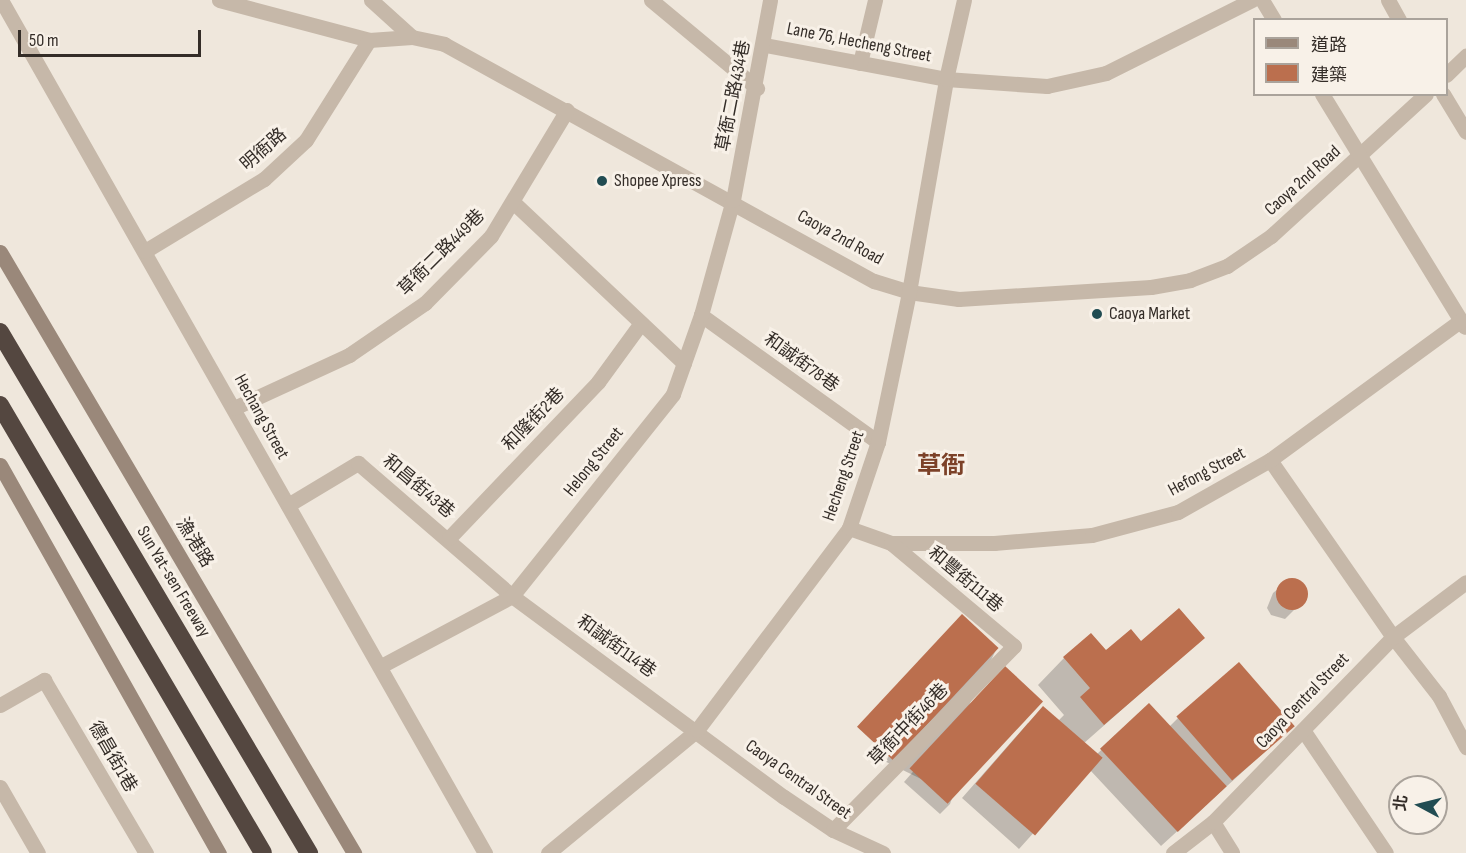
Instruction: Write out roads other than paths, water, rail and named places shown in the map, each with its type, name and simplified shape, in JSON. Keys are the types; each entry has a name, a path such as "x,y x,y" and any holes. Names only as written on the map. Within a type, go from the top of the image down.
{"highway":[{"name":"Sun Yat-sen Freeway","path":"0,332 309,853"},
{"path":"0,405 263,853"}],"street":[{"name":"Hechang Street","path":"1,0 381,666 485,853"},
{"name":"Caoya 2nd Road","path":"219,0 369,40 412,37 444,44 733,200 874,281 909,292 959,299 1151,287 1190,280 1227,266 1271,236 1424,96"},
{"path":"371,0 412,37"},
{"path":"651,0 757,88"},
{"name":"草衙二路434巷","path":"733,200 765,45 770,0"},
{"path":"860,63 875,0"},
{"name":"Hecheng Street","path":"548,853 697,730 849,528 878,442 909,292 946,79 964,0"},
{"name":"Lane 76, Hecheng Street","path":"765,45 946,79 1047,86 1106,73 1252,0"},
{"path":"1262,0 1273,18"},
{"path":"1388,0 1398,18"},
{"name":"明衙路","path":"145,251 264,179 306,140 369,40"},
{"path":"1448,73 1466,56"},
{"path":"1323,96 1464,324"},
{"path":"1444,96 1466,132"},
{"name":"草衙二路449巷","path":"234,408 349,355 425,303 491,236 567,110"},
{"name":"Helong Street","path":"381,666 512,596 673,394 701,315 733,200"},
{"path":"513,202 684,363"},
{"name":"漁港路","path":"0,252 354,853"},
{"name":"和誠街78巷","path":"701,315 878,442"},
{"name":"和隆街2巷","path":"449,538 598,382 641,323"},
{"name":"Hefong Street","path":"849,528 891,543 994,543 1092,535 1178,512 1270,460 1464,324"},
{"path":"1270,460 1393,637 1439,696 1466,747"},
{"name":"和昌街43巷","path":"288,506 358,463 449,538 512,596"},
{"path":"0,465 219,853"},
{"name":"和豐街111巷","path":"891,543 1014,646"},
{"name":"Caoya Central Street","path":"1173,853 1213,822 1393,637 1466,582"},
{"name":"和誠街114巷","path":"512,596 697,730"},
{"name":"草衙中街46巷","path":"833,830 1014,646"},
{"name":"德昌街1巷","path":"0,705 45,680 146,853"},
{"name":"Caoya Central Street","path":"697,730 833,830 877,852"},
{"path":"1303,730 1386,853"},
{"path":"0,787 38,853"},
{"path":"1213,822 1232,853"}],"place":[{"name":"Shopee Xpress","path":"602,181"},
{"name":"Caoya Market","path":"1097,314"}],"district":[{"name":"草衙","path":"941,466"}]}
